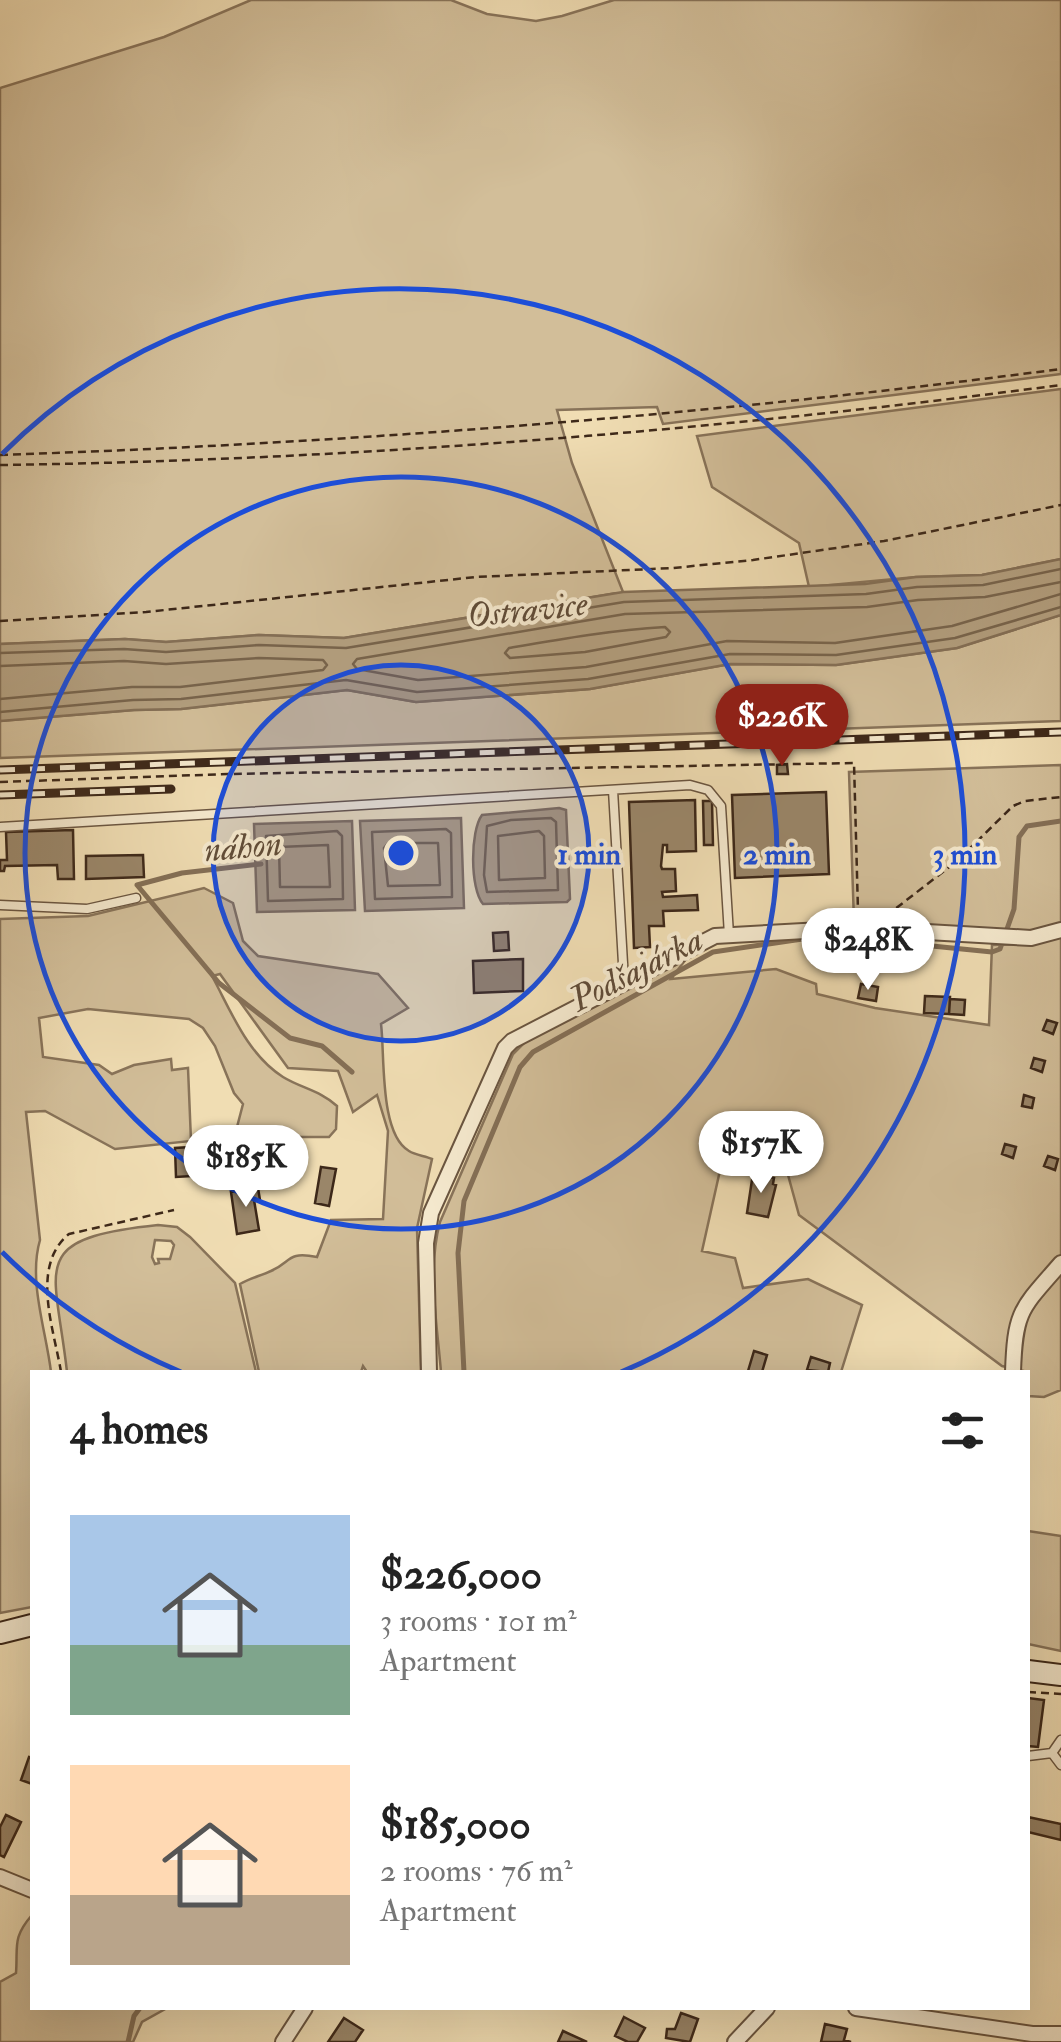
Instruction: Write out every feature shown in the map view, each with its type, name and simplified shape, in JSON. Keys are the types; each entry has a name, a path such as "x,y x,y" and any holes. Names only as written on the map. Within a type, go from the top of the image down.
{"main road":[{"path":"0,1633 30,1626"},
{"path":"1030,1671 1061,1675"}],"street":[{"path":"428,1370 427,1229 450,1167 505,1048 524,1033 700,942 729,934 858,928 1012,939 1061,930"},
{"path":"1013,1370 1016,1324 1023,1307 1061,1263"},
{"path":"0,1877 30,1889"},
{"path":"283,2042 304,2010"},
{"path":"735,2042 765,2010"},
{"path":"868,2010 1032,2038 1061,2034"}],"lane":[{"path":"0,827 690,786 708,790 718,799 723,816 729,934"},
{"path":"613,790 624,981"},
{"path":"0,905 87,909 136,898"},
{"path":"1030,1756 1052,1752 1061,1740"},
{"path":"1052,1752 1061,1765"}],"path":[{"path":"0,455 174,449 618,417 848,397 1061,369"},
{"path":"0,465 304,456 427,447 678,428 1061,386"},
{"path":"0,622 146,612 476,577 673,568 754,560 988,522 1061,505"},
{"path":"0,782 228,774 854,764 858,928"},
{"path":"876,929 890,912 956,862 1013,806 1061,797"},
{"path":"61,1370 48,1289 49,1257 58,1244 69,1234 174,1210"},
{"path":"1030,1692 1061,1694"}],"shaded area":[{"path":"251,0 451,0 487,14 536,21 614,0 1061,0 1061,374 663,424 657,407 557,410 572,463 623,592 344,638 259,635 166,642 125,639 0,644 0,88 164,37"},
{"path":"1061,389 1061,559 982,575 809,587 799,543 712,487 697,436"},
{"path":"1061,615 1061,721 0,758 0,721 181,709 347,690 416,702 590,689 730,664 836,665 957,648"},
{"path":"1061,765 1061,926 1031,934 854,922 849,772"},
{"path":"204,888 233,903 243,941 258,956 378,974 408,1008 381,1024 385,1092 393,1128 399,1142 409,1151 432,1159 417,1228 421,1370 366,1370 363,1366 362,1370 259,1370 240,1284 294,1256 317,1257 331,1220 383,1219 388,1131 377,1095 353,1112 338,1071 288,1068 220,974 212,976 259,1056 283,1077 337,1106 336,1129 329,1137 296,1137 291,1175 248,1176 237,1127 243,1104 203,1028 189,1019 88,1009 39,1018 43,1057 99,1065 112,1074 134,1065 171,1059 172,1070 188,1068 191,1141 115,1149 45,1111 26,1112 40,1240 37,1289 51,1370 30,1370 30,1607 0,1613 0,919 88,916"},
{"path":"1061,935 1061,1390 1044,1397 1030,1396 1030,1370 1002,1366 799,1215 782,1153 723,1157 702,1251 735,1258 743,1288 808,1279 862,1305 842,1370 441,1370 434,1278 440,1222 513,1054 530,1037 689,955 671,979 776,969 816,984 817,994 875,1008 989,1025 992,945 1028,944"},
{"path":"158,1225 177,1227 190,1237 235,1283 256,1370 67,1370 56,1282 58,1263 68,1249 86,1239","holes":["155,1240 171,1241 174,1245 170,1259 158,1259 155,1264"]},
{"path":"1030,1531 1061,1536 1061,1651 1030,1644"},
{"path":"30,1918 30,2010 163,2010 142,2022 133,2042 0,2042 0,1982 16,1973 19,1936"}],"water":[{"name":"Ostravice","path":"1061,559 1061,615 957,648 836,665 730,664 590,689 416,702 347,690 181,709 0,721 0,644 125,639 166,642 259,635 344,638 623,592 865,584 916,577 982,575"},
{"path":"566,810 570,899 483,904 473,860 475,834 482,815"},
{"path":"461,818 464,908 365,911 360,821"},
{"path":"352,821 355,910 257,912 254,824"}],"building":[{"path":"787,764 788,774 777,774 777,765"},
{"path":"826,792 829,874 735,878 732,795"},
{"path":"695,800 696,851 667,852 667,845 663,845 661,866 675,869 676,891 662,892 663,897 697,895 698,910 663,911 664,926 649,926 650,947 634,948 629,802"},
{"path":"703,801 712,801 713,845 704,845"},
{"path":"73,830 74,879 58,879 57,865 5,866 0,871 0,860 7,860 6,832"},
{"path":"143,855 144,877 86,879 86,856"},
{"path":"508,932 509,950 494,951 493,933"},
{"path":"523,959 523,991 474,993 473,961"},
{"path":"861,984 878,987 876,1001 858,998"},
{"path":"925,996 950,997 949,1014 924,1013"},
{"path":"950,999 965,1000 964,1015 949,1014"},
{"path":"1047,1020 1057,1023 1053,1034 1043,1030"},
{"path":"1034,1058 1045,1061 1042,1072 1031,1068"},
{"path":"1024,1095 1034,1098 1032,1108 1022,1106"},
{"path":"1005,1144 1016,1147 1013,1158 1002,1154"},
{"path":"224,1145 225,1174 176,1177 175,1148"},
{"path":"1048,1156 1058,1159 1055,1170 1044,1166"},
{"path":"321,1167 336,1169 329,1206 315,1203"},
{"path":"761,1175 774,1178 776,1185 768,1217 747,1213 752,1180 760,1181"},
{"path":"258,1188 260,1200 254,1200 259,1230 237,1234 231,1192"},
{"path":"754,1351 767,1355 763,1370 748,1370"},
{"path":"811,1357 830,1363 828,1370 807,1370"},
{"path":"1030,1698 1044,1700 1038,1747 1030,1746"},
{"path":"29,1757 30,1757 30,1783 21,1780"},
{"path":"6,1815 21,1822 4,1857 0,1855 0,1827"},
{"path":"1030,1817 1061,1824 1061,1840 1030,1832"},
{"path":"681,2013 698,2019 690,2042 666,2038 667,2029 675,2029"},
{"path":"624,2017 645,2028 637,2042 615,2036"},
{"path":"344,2018 363,2030 355,2042 328,2042"},
{"path":"825,2024 847,2029 844,2040 851,2042 821,2042"},
{"path":"563,2031 587,2042 558,2042"}],"waterway":[{"name":"Podšajárka","path":"832,936 992,952 1000,949 1014,909 1019,837 1027,826 1061,821"},
{"name":"náhon","path":"261,864 182,873 137,885 219,983 290,1038 322,1046 352,1072"},
{"name":"Podšajárka","path":"464,1370 458,1253 464,1201 520,1067 533,1052 713,952 816,937"},
{"name":"Podšajárka","path":"128,2042 138,2010"}],"railway":[{"path":"0,770 1061,732"},
{"path":"0,795 171,789"}]}
